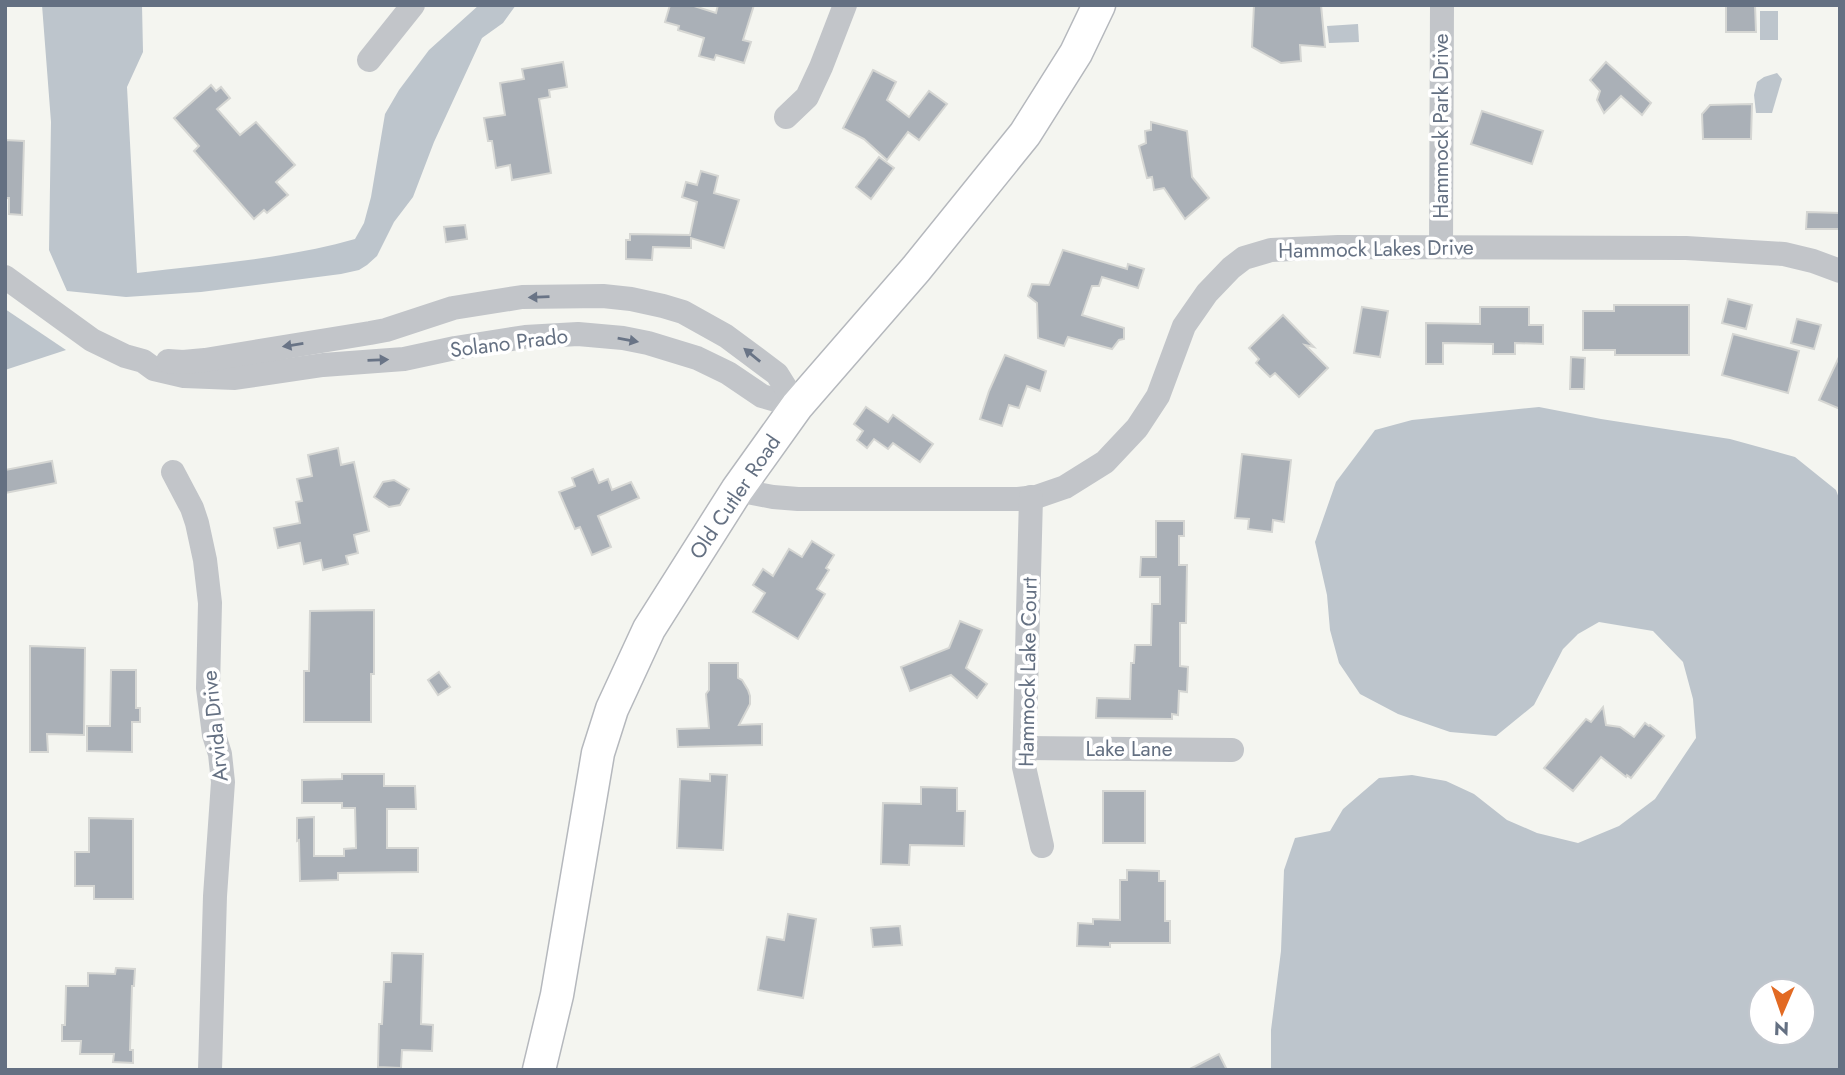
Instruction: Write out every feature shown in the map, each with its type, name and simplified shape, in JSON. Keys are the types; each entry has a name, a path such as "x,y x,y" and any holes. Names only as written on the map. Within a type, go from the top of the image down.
{"main road":[{"name":"Old Cutler Road","path":"539,1070 557,995 598,753 612,709 649,629 737,490 797,405 916,269 1025,134 1076,53 1099,5"}],"street":[{"path":"369,60 413,5"},
{"path":"786,117 807,97 845,5"},
{"name":"Hammock Park Drive","path":"1441,5 1441,247"},
{"name":"Hammock Lakes Drive","path":"737,490 798,499 997,500 1031,498 1079,480 1105,462 1143,420 1158,396 1180,335 1193,312 1223,276 1244,258 1271,250 1441,247 1686,248 1762,252 1797,257 1840,271"},
{"name":"Solano Prado","path":"5,277 92,340 125,356 143,361 156,359 234,366 340,363 404,359 525,337 578,334 623,338 697,358 728,373 762,396 797,405"},
{"path":"578,334 582,296"},
{"name":"Solano Prado","path":"234,366 338,338 386,330 453,307 522,297 582,296 631,299 663,306 696,318 738,344 777,374 797,405"},
{"path":"338,338 340,363"},
{"name":"Arvida Drive","path":"173,472 197,523 208,579 208,688 223,782 215,896 210,1070"},
{"name":"Hammock Lake Court","path":"1031,498 1024,767 1042,846"},
{"name":"Lake Lane","path":"1025,748 1233,750"}],"shaded area":[{"path":"42,5 142,5 143,52 127,87 137,273 275,256 355,239 364,223 371,197 385,114 399,90 429,50 479,5 516,5 503,23 482,38 434,142 413,197 394,222 377,256 367,265 359,270 341,274 201,292 126,297 67,291 49,250 51,122"},
{"path":"1760,11 1778,11 1778,40 1760,40"},
{"path":"1358,24 1359,42 1329,43 1327,26"},
{"path":"1777,73 1782,79 1772,113 1756,113 1754,95 1757,82"},
{"path":"5,309 66,350 5,370"},
{"path":"1539,407 1730,439 1795,457 1836,490 1840,501 1840,1070 1271,1070 1271,1030 1281,951 1284,870 1295,838 1330,831 1343,809 1379,778 1412,775 1446,781 1474,794 1507,820 1537,833 1578,843 1619,826 1655,799 1696,738 1693,699 1683,662 1653,631 1599,622 1578,634 1563,649 1534,705 1496,736 1450,732 1398,714 1360,694 1339,663 1330,630 1327,595 1315,542 1336,482 1375,430 1412,420"}],"building":[{"path":"670,5 691,5 716,13 718,5 754,5 743,40 751,42 744,63 716,55 714,60 699,56 704,38 678,30 679,26 665,22"},
{"path":"1254,5 1321,5 1325,47 1300,45 1301,61 1281,63 1252,47"},
{"path":"1726,5 1755,5 1756,32 1726,32"},
{"path":"563,62 567,87 549,90 550,97 539,99 551,173 512,180 510,165 496,168 492,141 488,141 484,118 505,115 500,83 524,79 522,69"},
{"path":"1606,62 1651,103 1642,115 1621,96 1604,113 1597,100 1600,91 1590,80"},
{"path":"873,70 896,82 887,100 909,117 929,91 947,104 919,140 908,132 887,160 864,139 843,128"},
{"path":"211,85 216,91 221,87 230,98 217,109 240,135 256,122 295,165 276,182 288,195 267,213 264,210 254,219 194,151 199,146 174,118"},
{"path":"1752,104 1751,139 1703,139 1702,114 1710,105"},
{"path":"1482,111 1543,131 1532,164 1471,144"},
{"path":"1151,122 1187,131 1192,177 1209,198 1185,219 1164,188 1154,190 1152,177 1147,178 1139,146 1146,143 1145,131 1151,130"},
{"path":"5,140 24,141 22,215 9,214 9,198 5,198"},
{"path":"879,157 894,168 871,199 856,187"},
{"path":"701,171 718,176 714,193 739,200 724,248 691,238 691,248 653,247 652,260 626,259 626,240 630,240 630,234 690,235 697,202 682,197 686,182 697,185"},
{"path":"1807,212 1840,213 1840,229 1806,229"},
{"path":"465,225 467,239 446,242 444,227"},
{"path":"1063,250 1127,269 1128,264 1144,269 1138,288 1102,277 1099,286 1092,286 1082,315 1124,328 1124,339 1119,340 1112,349 1068,337 1064,346 1038,338 1037,303 1028,296 1032,284 1049,285"},
{"path":"1728,299 1752,305 1746,329 1722,323"},
{"path":"1614,305 1689,305 1689,355 1615,355 1615,350 1583,350 1583,311 1614,311"},
{"path":"1362,307 1388,311 1380,357 1354,353"},
{"path":"1480,307 1529,307 1529,325 1543,325 1543,344 1515,343 1515,354 1493,354 1493,344 1443,343 1443,364 1426,364 1426,323 1480,324"},
{"path":"1283,315 1314,347 1305,345 1328,368 1299,397 1275,373 1270,377 1256,363 1259,359 1249,348"},
{"path":"1797,319 1821,325 1814,349 1791,343"},
{"path":"1733,334 1799,351 1788,393 1722,375"},
{"path":"1005,355 1046,371 1040,391 1027,386 1019,408 1009,405 1002,426 980,419"},
{"path":"1840,355 1840,409 1819,400"},
{"path":"1571,357 1585,358 1584,389 1570,389"},
{"path":"866,407 888,422 893,415 933,444 920,462 893,443 888,449 874,439 867,448 857,440 863,431 854,424"},
{"path":"338,448 341,465 354,462 369,531 354,535 358,553 346,556 348,564 323,570 321,560 304,564 300,543 278,548 274,528 300,523 296,502 302,501 297,479 312,476 308,455"},
{"path":"1242,454 1291,460 1284,522 1273,520 1272,532 1248,529 1249,519 1235,518"},
{"path":"52,461 56,483 5,493 5,470"},
{"path":"593,469 599,483 608,479 612,490 631,482 639,498 598,516 611,547 592,555 580,527 575,529 559,492 575,486 572,478"},
{"path":"394,480 409,489 400,505 389,507 374,497 383,482"},
{"path":"1156,521 1184,521 1184,536 1179,536 1179,565 1187,565 1186,623 1180,623 1180,666 1188,667 1187,692 1179,691 1178,715 1172,714 1172,719 1096,718 1097,698 1130,699 1131,663 1134,663 1135,645 1151,645 1152,604 1160,604 1160,577 1140,577 1141,557 1156,557"},
{"path":"812,541 834,555 826,568 829,570 817,589 825,594 798,639 753,612 765,593 753,585 763,569 773,576 789,549 802,557"},
{"path":"374,610 371,722 304,722 304,671 309,671 310,611"},
{"path":"960,621 982,630 966,668 987,684 977,698 951,675 910,691 901,667 949,648"},
{"path":"30,646 85,648 84,735 47,734 48,752 30,752"},
{"path":"709,663 738,663 738,678 742,680 750,696 750,704 739,725 762,724 762,745 678,747 677,729 709,728 706,694 709,690"},
{"path":"111,670 136,670 136,708 140,708 140,722 132,722 132,752 87,751 87,726 110,726"},
{"path":"439,672 450,687 438,695 428,680"},
{"path":"1603,707 1606,725 1620,727 1634,737 1645,723 1664,736 1631,778 1601,757 1573,791 1544,768 1586,719 1591,722"},
{"path":"342,774 384,774 384,786 415,786 416,809 387,809 387,848 418,848 418,872 338,873 338,880 300,881 297,818 314,817 314,856 344,856 344,849 356,848 355,808 342,808 342,803 302,803 302,780 342,779"},
{"path":"710,774 727,775 723,850 677,848 680,779 710,781"},
{"path":"921,787 957,788 957,811 965,811 964,846 910,845 909,865 881,864 883,803 921,804"},
{"path":"1103,791 1145,791 1145,843 1103,843"},
{"path":"89,818 133,819 133,899 94,899 94,886 75,886 75,852 89,852"},
{"path":"1127,870 1159,871 1159,881 1165,881 1165,921 1170,921 1170,943 1077,946 1078,923 1093,924 1093,919 1120,920 1120,880 1127,880"},
{"path":"788,914 816,919 803,998 758,990 767,937 784,940"},
{"path":"900,926 902,945 873,947 871,928"},
{"path":"392,953 423,954 421,1024 433,1025 432,1051 402,1050 401,1068 378,1067 384,982 391,982"},
{"path":"116,968 135,969 130,1050 133,1050 133,1063 113,1062 114,1054 80,1054 81,1041 62,1041 66,986 88,986 88,973 115,974"},
{"path":"1219,1054 1227,1070 1188,1070"}]}
